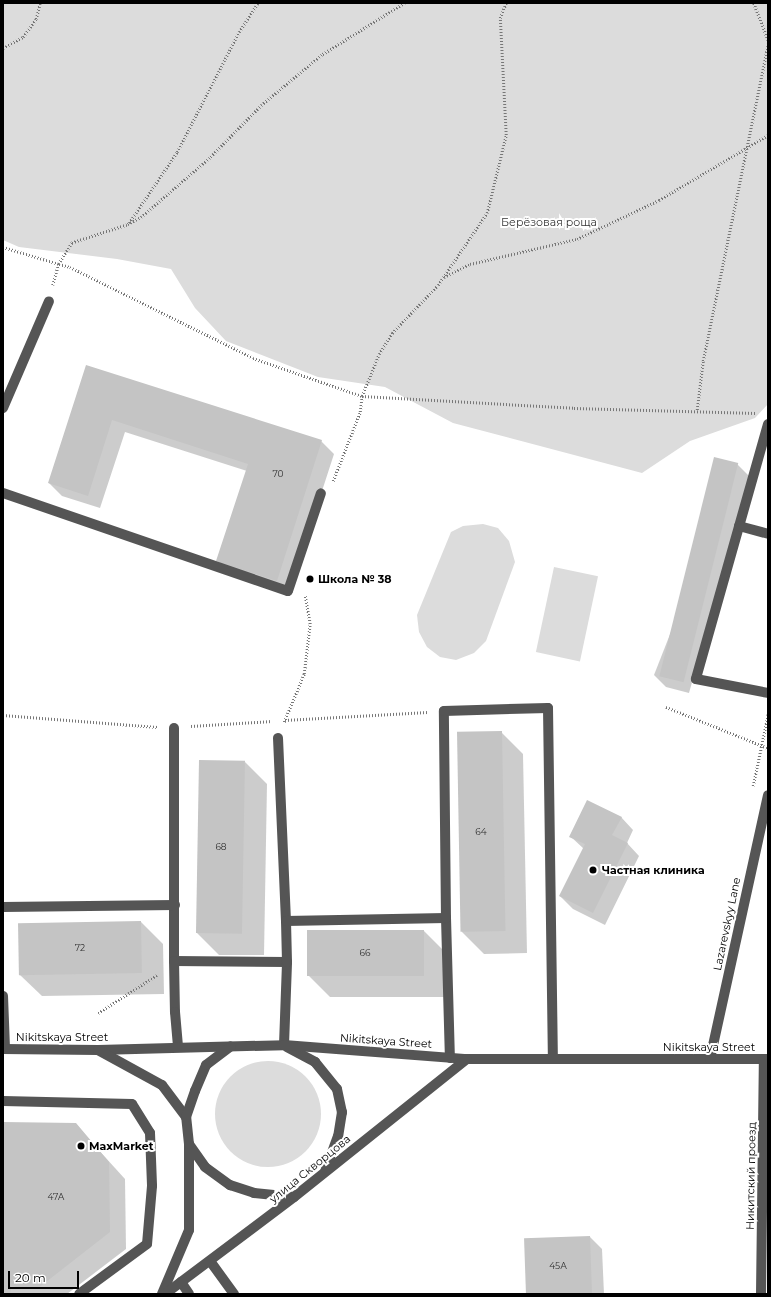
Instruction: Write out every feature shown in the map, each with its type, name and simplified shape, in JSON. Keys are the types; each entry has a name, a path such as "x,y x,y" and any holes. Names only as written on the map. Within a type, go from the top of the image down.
{"street":[{"path":"3,408 49,301"},
{"path":"768,424 696,679 768,693"},
{"path":"3,493 288,590 321,493"},
{"path":"739,526 768,534"},
{"path":"450,1058 446,918 444,712 548,708 553,1058"},
{"path":"174,728 174,961 175,1012 178,1047"},
{"path":"278,738 287,962 284,1045 315,1062 337,1089 342,1112 338,1136 325,1172"},
{"name":"Lazarevskyy Lane","path":"710,1059 764,834 768,795"},
{"path":"3,907 175,905"},
{"path":"286,921 446,918"},
{"path":"174,961 287,962"},
{"path":"3,996 4,1049"},
{"name":"Nikitskaya Street","path":"4,1049 98,1050 284,1045 467,1059 766,1059"},
{"path":"163,1294 189,1230 189,1144 186,1117 194,1091 206,1065 231,1046"},
{"path":"98,1050 162,1085 186,1117"},
{"name":"улица Скворцова","path":"163,1294 210,1261 294,1197 467,1059"},
{"name":"Никитский проезд","path":"761,1294 766,1059"},
{"path":"3,1101 132,1104 150,1133 152,1186 147,1244 79,1294"},
{"path":"189,1144 205,1167 230,1185 254,1193 294,1197"},
{"path":"210,1261 234,1294"},
{"path":"181,1282 189,1294"}],"path":[{"path":"3,48 23,37 36,19 40,3"},
{"path":"127,225 177,152 239,32 258,3"},
{"path":"49,301 59,264 72,243 127,225 142,217 210,158 262,105 322,55 405,3"},
{"path":"331,489 335,474 360,412 362,396 379,354 392,332 438,285 488,213 506,135 500,18 506,3"},
{"path":"754,3 768,40"},
{"path":"697,410 703,361 768,44"},
{"path":"443,277 470,264 577,239 659,200 768,135"},
{"path":"3,247 70,267 254,358 362,396 574,408 697,410 761,413"},
{"path":"278,738 284,720 304,674 310,624 305,595 307,588"},
{"path":"666,706 768,748"},
{"path":"3,715 174,728 284,720 444,712"},
{"path":"98,1013 158,975 174,961"}],"green space":[{"name":"Берёзовая роща","path":"3,3 768,3 768,404 755,418 690,441 642,473 453,423 385,387 318,377 226,341 195,308 171,269 117,259 19,247 3,240"},
{"path":"483,524 498,528 509,541 515,562 486,641 474,653 456,660 440,657 427,647 419,632 417,615 451,532 463,526"},
{"path":"554,567 598,576 580,661 536,652"},
{"path":"268,1061 288,1065 306,1076 317,1094 321,1114 317,1134 306,1152 288,1163 268,1167 248,1163 230,1152 219,1134 215,1114 219,1094 230,1076 248,1065"}],"building":[{"path":"86,365 322,440 277,581 216,561 248,464 112,420 88,496 48,483"},
{"path":"714,457 738,463 684,682 659,676"},
{"path":"502,731 505,931 460,932 457,732"},
{"path":"199,760 245,761 242,934 196,933"},
{"name":"Частная клиника","path":"587,800 622,817 612,835 628,843 593,913 559,896 585,844 569,837"},
{"path":"141,921 142,973 19,975 18,923"},
{"path":"307,930 424,930 424,976 307,976"},
{"path":"3,1122 76,1123 109,1162 110,1232 37,1289 11,1286 10,1294 3,1294"},
{"path":"590,1236 592,1294 526,1294 524,1238"}],"place":[{"name":"Школа № 38","path":"310,579"},
{"name":"Частная клиника","path":"593,870"},
{"name":"MaxMarket","path":"81,1146"}]}
